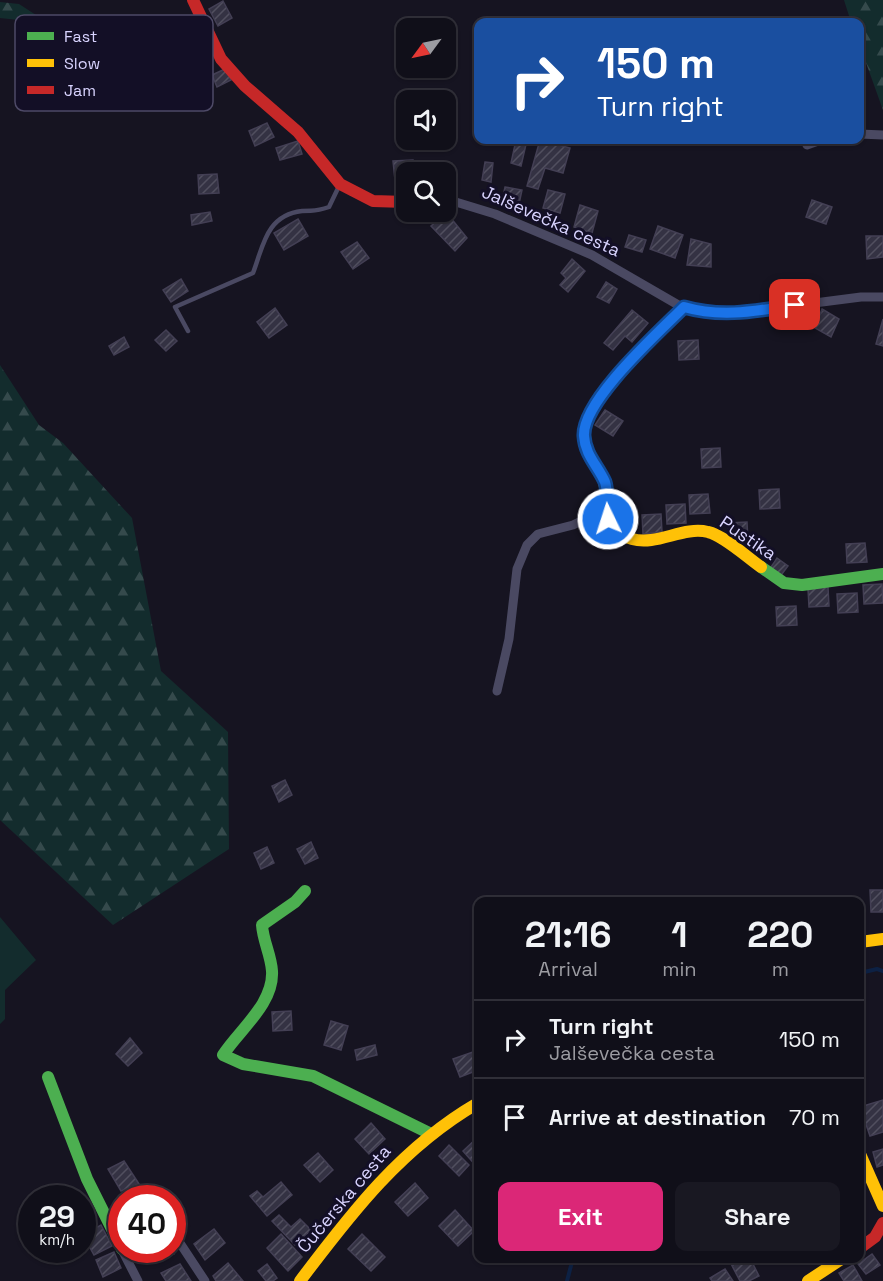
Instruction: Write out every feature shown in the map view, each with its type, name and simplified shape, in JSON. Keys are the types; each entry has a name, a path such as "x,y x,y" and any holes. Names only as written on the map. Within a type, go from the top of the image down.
{"street":[{"path":"193,0 200,15"},
{"path":"213,41 221,58 245,86 298,132 340,184 352,193 373,201 396,202"},
{"path":"864,134 883,135"},
{"name":"Jalševečka cesta","path":"456,202 495,214 592,255 684,307 709,314 729,314 861,297 883,297"},
{"name":"Pustika","path":"684,307 597,400 586,420 586,449 605,483 606,509 612,525 631,539 644,540 698,530 711,532 784,584 802,585 883,574"},
{"path":"497,691 508,648 517,569 527,545 538,534 573,525 606,509"},
{"path":"305,891 295,902 262,924 272,972 270,988 265,998 231,1040 223,1055 243,1064 296,1071 313,1076 429,1133"},
{"path":"864,941 883,939"},
{"path":"48,1077 87,1179 108,1221"},
{"name":"Čučerska cesta","path":"300,1281 361,1201 429,1133 474,1105"},
{"path":"864,1163 883,1206"},
{"path":"864,1245 875,1237 883,1223"},
{"path":"186,1252 205,1281"},
{"path":"129,1263 138,1281"},
{"path":"808,1281 835,1263"}],"lane":[{"path":"188,331 175,307 253,273 264,236 276,222 303,211 313,213 329,207 340,184"}],"green space":[{"path":"844,0 883,0 883,110 864,57 864,18 850,18"},
{"path":"0,2 19,4 36,15 15,15 15,20 0,18"},
{"path":"0,365 39,425 63,443 132,518 161,671 228,732 229,849 113,925 0,820"},
{"path":"0,917 36,960 5,990 5,1019 0,1024"}],"building":[{"path":"223,1 232,18 218,26 209,9"},
{"path":"225,69 231,80 217,87 213,75"},
{"path":"267,123 274,137 255,146 249,131"},
{"path":"298,141 302,154 280,160 276,148"},
{"path":"515,144 526,144 521,166 511,163"},
{"path":"539,144 555,144 570,148 563,173 545,168 538,189 527,186"},
{"path":"413,160 413,162 396,162 395,180 393,161"},
{"path":"485,162 493,163 491,182 482,180"},
{"path":"217,174 219,193 199,194 198,175"},
{"path":"505,187 522,190 519,204 502,201"},
{"path":"548,190 565,194 560,213 543,208"},
{"path":"812,200 832,207 826,224 806,217"},
{"path":"580,205 598,211 592,233 574,227"},
{"path":"210,212 212,221 192,225 191,215"},
{"path":"298,219 308,236 284,250 274,233"},
{"path":"435,222 454,222 467,238 455,251 431,226"},
{"path":"658,226 683,235 675,258 650,249"},
{"path":"629,235 646,240 642,252 625,247"},
{"path":"866,236 883,236 883,257 867,259"},
{"path":"691,239 711,244 711,267 687,265"},
{"path":"357,242 369,258 353,269 341,252"},
{"path":"572,259 585,271 568,292 560,285 566,278 561,273"},
{"path":"181,279 188,291 171,302 163,290"},
{"path":"606,282 617,289 609,303 597,297"},
{"path":"275,308 287,325 269,338 257,322"},
{"path":"822,309 839,319 831,337 815,328"},
{"path":"632,310 648,323 632,342 625,336 613,350 604,343"},
{"path":"883,319 883,346 876,344"},
{"path":"166,330 177,341 166,351 155,340"},
{"path":"124,337 129,347 114,355 109,346"},
{"path":"698,340 699,359 679,360 678,341"},
{"path":"605,410 623,421 613,436 595,425"},
{"path":"720,448 721,467 702,468 701,449"},
{"path":"779,489 780,508 760,509 759,490"},
{"path":"708,494 710,513 690,514 689,495"},
{"path":"685,504 686,523 667,524 666,505"},
{"path":"661,514 662,532 643,534 642,515"},
{"path":"747,522 748,541 729,542 728,523"},
{"path":"865,543 867,562 847,563 846,544"},
{"path":"777,558 788,566 779,578 769,570"},
{"path":"882,584 883,603 864,604 863,585"},
{"path":"828,587 829,606 809,607 808,589"},
{"path":"857,593 858,612 838,613 837,594"},
{"path":"796,606 797,625 777,626 776,607"},
{"path":"285,780 292,795 279,802 272,786"},
{"path":"311,842 318,858 305,864 297,849"},
{"path":"267,847 274,863 261,869 254,853"},
{"path":"870,890 883,890 883,912 871,912"},
{"path":"291,1011 292,1030 273,1031 272,1012"},
{"path":"331,1021 348,1026 341,1050 324,1045"},
{"path":"130,1038 142,1053 128,1066 116,1054"},
{"path":"375,1045 377,1055 357,1060 355,1050"},
{"path":"473,1052 474,1072 460,1077 453,1059"},
{"path":"883,1100 883,1132 870,1136 864,1119 864,1106"},
{"path":"371,1123 385,1139 369,1154 355,1139"},
{"path":"474,1141 474,1163 463,1151"},
{"path":"449,1145 469,1165 459,1176 439,1156"},
{"path":"883,1149 883,1165 877,1167 873,1152"},
{"path":"318,1153 333,1170 320,1182 304,1165"},
{"path":"124,1161 139,1184 117,1185 108,1169"},
{"path":"281,1182 292,1195 267,1216 250,1196 257,1191 263,1197"},
{"path":"415,1183 428,1198 408,1216 395,1202"},
{"path":"455,1210 474,1231 458,1246 439,1226"},
{"path":"279,1215 291,1227 300,1219 311,1230 295,1245 272,1221"},
{"path":"101,1225 108,1238 108,1248 96,1254 96,1228"},
{"path":"214,1229 225,1243 205,1260 194,1244"},
{"path":"281,1234 302,1257 288,1271 267,1248"},
{"path":"362,1234 385,1257 371,1271 348,1249"},
{"path":"872,1254 880,1265 866,1274 858,1264 864,1263 864,1260"},
{"path":"108,1255 108,1263 119,1263 121,1268 103,1277 96,1260"},
{"path":"228,1263 243,1281 216,1281 213,1276"},
{"path":"731,1263 752,1263 759,1276 749,1281 740,1281"},
{"path":"180,1264 191,1281 166,1281 161,1273"},
{"path":"267,1264 277,1278 273,1281 266,1281 258,1271"},
{"path":"853,1265 862,1281 844,1281 839,1273"},
{"path":"725,1269 733,1281 712,1281 710,1278"}],"waterway":[{"path":"864,972 877,969 883,971"},
{"path":"567,1281 572,1263"}],"traffic: fast":[{"path":"761,567 784,583 802,585 883,574"},
{"path":"305,891 295,902 262,925 272,971 271,983 262,1005 223,1055 243,1064 313,1076 429,1133"},
{"path":"48,1077 87,1179 108,1221"}],"traffic: slow":[{"path":"684,307 640,351 595,406 587,423 585,445 604,481 610,518 613,525 624,536 651,540 689,532 708,532 728,542 761,567"},
{"path":"864,941 883,939"},
{"path":"300,1281 359,1206 402,1160 451,1120 474,1106"},
{"path":"864,1163 883,1206"},
{"path":"808,1281 835,1263"}],"traffic: jam":[{"path":"193,0 200,15"},
{"path":"213,42 221,59 245,86 298,132 340,184 373,201 396,202"},
{"path":"864,1245 875,1237 883,1223"}],"route":[{"path":"608,519 605,483 587,453 584,438 584,428 589,411 597,400 684,307 709,314 729,314 795,305"}]}
